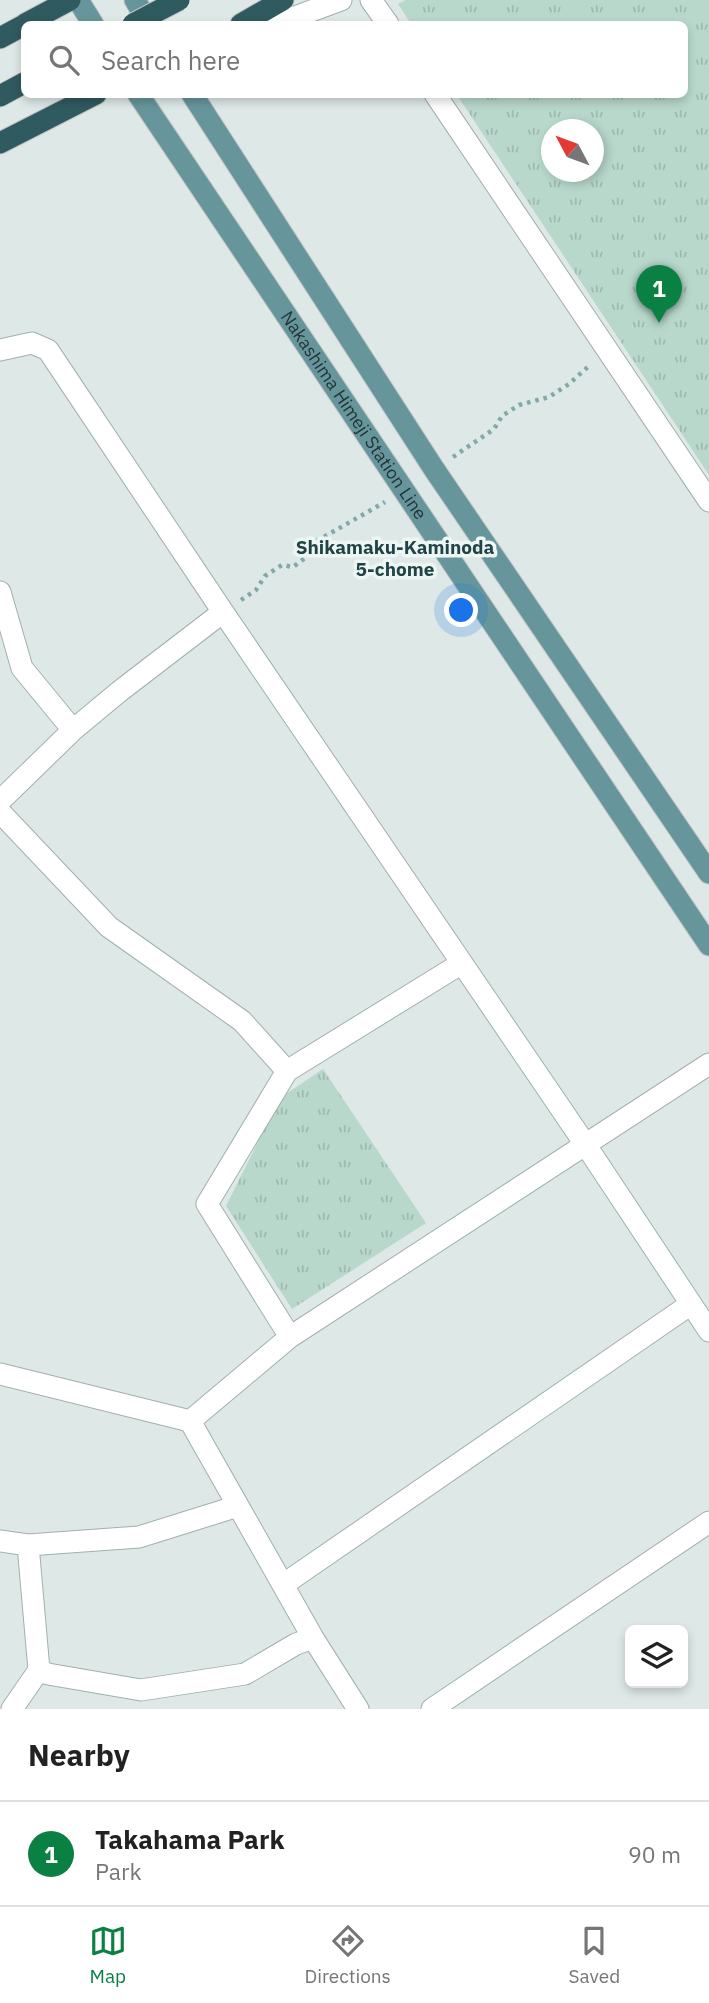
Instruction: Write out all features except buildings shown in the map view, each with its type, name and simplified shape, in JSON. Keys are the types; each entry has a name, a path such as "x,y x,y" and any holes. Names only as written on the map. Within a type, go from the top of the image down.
{"highway":[{"path":"32,21 70,0"},
{"path":"139,21 179,0"},
{"path":"246,21 283,0"},
{"path":"0,38 21,27"},
{"path":"0,96 21,85"},
{"path":"0,143 88,98"}],"main road":[{"path":"78,0 91,21"},
{"path":"135,0 147,21"},
{"name":"Nakashima Himeji Station Line","path":"141,98 709,945"},
{"name":"Nakashima Himeji Station Line","path":"195,98 434,469 709,873"}],"street":[{"path":"284,21 341,0"},
{"path":"371,0 386,21"},
{"path":"438,98 709,501"},
{"path":"0,350 32,343 48,350 222,612 585,1144 709,1331"},
{"path":"0,592 22,668 73,730"},
{"path":"0,801 73,730 222,612"},
{"path":"0,812 109,927 242,1021 287,1071"},
{"path":"290,1337 207,1204 287,1071 462,963"},
{"path":"190,1420 290,1337 709,1064"},
{"path":"284,1584 691,1304"},
{"path":"0,1374 190,1420 313,1638 358,1709"},
{"path":"0,1541 29,1545 139,1536 238,1506"},
{"path":"432,1709 709,1522"},
{"path":"12,1709 39,1671 29,1545"},
{"path":"39,1671 141,1690 245,1674 296,1644 313,1638"}],"path":[{"path":"434,469 494,429 502,416 519,405 550,397 569,384 586,367 610,354"},
{"path":"222,612 256,590 265,576 282,565 293,567 305,558 315,542 406,491"}],"green space":[{"path":"406,0 709,0 709,475 459,98 688,98 688,21 409,21 398,4"},
{"path":"323,1069 426,1223 292,1309 226,1206 280,1098"}],"place":[{"name":"Takahama Park","path":"659,323"}],"district":[{"name":"Shikamaku-Kaminoda 5-chome","path":"395,558"}]}
